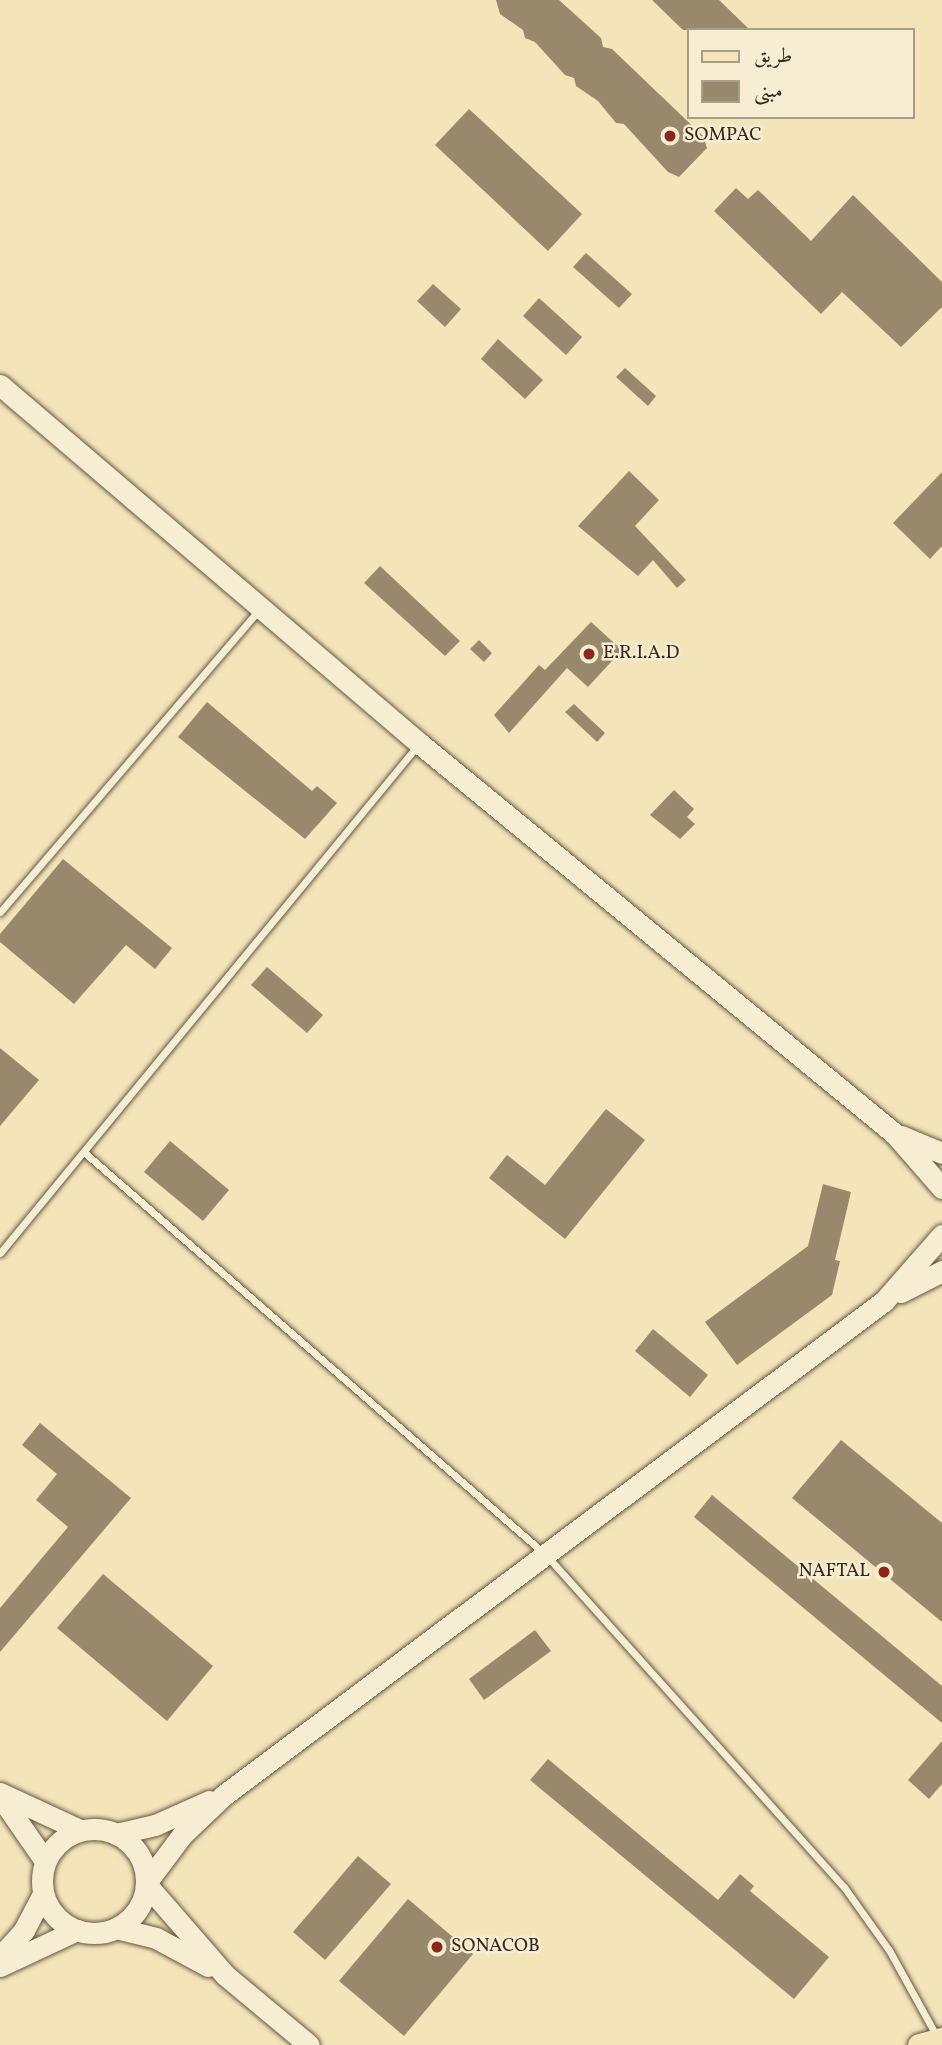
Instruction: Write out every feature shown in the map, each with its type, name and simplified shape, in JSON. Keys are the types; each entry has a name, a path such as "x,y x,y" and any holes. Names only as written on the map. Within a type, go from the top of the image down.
{"street":[{"path":"0,385 263,606 419,743 895,1134 942,1188"},
{"path":"895,1134 942,1153"},
{"path":"884,1301 942,1235"},
{"path":"43,1894 52,1913 77,1930 97,1933 116,1928 134,1914 146,1883 182,1835 224,1795 884,1301 942,1271"},
{"path":"0,1794 80,1830 116,1834 155,1825 224,1795"},
{"path":"0,1794 45,1861"},
{"path":"0,1957 24,1930 43,1894 45,1861 55,1845 80,1830"},
{"path":"116,1834 137,1852 146,1883 225,1975 309,2045"},
{"path":"116,1928 156,1938 225,1975"},
{"path":"0,1966 77,1930"}],"lane":[{"path":"0,912 263,606"},
{"path":"0,1253 85,1153 419,743"},
{"path":"85,1153 546,1555 844,1887 889,1950 933,2041"}],"building":[{"path":"496,0 559,0 601,38 603,47 612,49 703,136 707,148 679,177 668,172 624,124 616,123 598,101 576,86 574,78 565,75 535,42 525,38 523,30 500,14"},
{"path":"652,0 719,0 748,28 687,28 683,30"},
{"path":"469,109 582,214 548,251 435,145"},
{"path":"736,188 748,199 758,190 811,241 853,195 942,282 942,307 901,347 842,292 821,314 714,211"},
{"path":"586,253 632,294 619,308 573,267"},
{"path":"433,284 461,309 445,327 417,301"},
{"path":"539,298 582,337 566,355 523,316"},
{"path":"498,339 543,380 525,399 481,359"},
{"path":"625,368 656,396 648,406 616,377"},
{"path":"629,471 659,500 635,526 686,580 677,588 653,560 638,576 578,526"},
{"path":"942,472 942,546 930,559 893,523"},
{"path":"380,566 460,641 445,656 364,583"},
{"path":"591,622 622,650 588,687 567,668 509,733 494,715 539,665 545,670"},
{"path":"479,640 492,653 484,662 470,649"},
{"path":"207,702 312,791 317,786 337,803 305,839 178,737"},
{"name":"E.R.I.A.D","path":"574,704 605,733 597,742 565,712"},
{"path":"674,790 694,809 687,817 695,824 680,839 650,815"},
{"path":"63,859 172,948 155,969 126,945 74,1004 0,942 0,934"},
{"path":"267,967 323,1015 307,1033 251,985"},
{"path":"0,1048 39,1080 0,1126"},
{"path":"606,1109 645,1140 565,1239 489,1178 507,1155 545,1185"},
{"path":"170,1141 229,1190 203,1221 144,1172"},
{"path":"823,1184 851,1192 835,1260 840,1261 832,1295 737,1365 705,1322 808,1246"},
{"path":"653,1329 708,1375 690,1397 635,1351"},
{"path":"40,1423 131,1498 0,1652 0,1608 68,1527 36,1500 57,1474 22,1445"},
{"path":"841,1440 942,1523 942,1622 792,1498"},
{"path":"712,1495 942,1686 942,1723 694,1517"},
{"path":"103,1574 213,1666 167,1721 57,1628"},
{"path":"535,1630 551,1651 484,1700 469,1679"},
{"path":"942,1741 942,1784 929,1799 908,1780"},
{"path":"548,1759 718,1900 740,1874 754,1886 750,1891 829,1957 794,1999 530,1780"},
{"path":"358,1856 391,1884 325,1960 293,1932"},
{"path":"408,1899 473,1954 404,2036 339,1981"}],"place":[{"name":"SOMPAC","path":"670,136"},
{"name":"E.R.I.A.D","path":"589,654"},
{"name":"NAFTAL","path":"884,1572"},
{"name":"SONACOB","path":"437,1947"}]}
